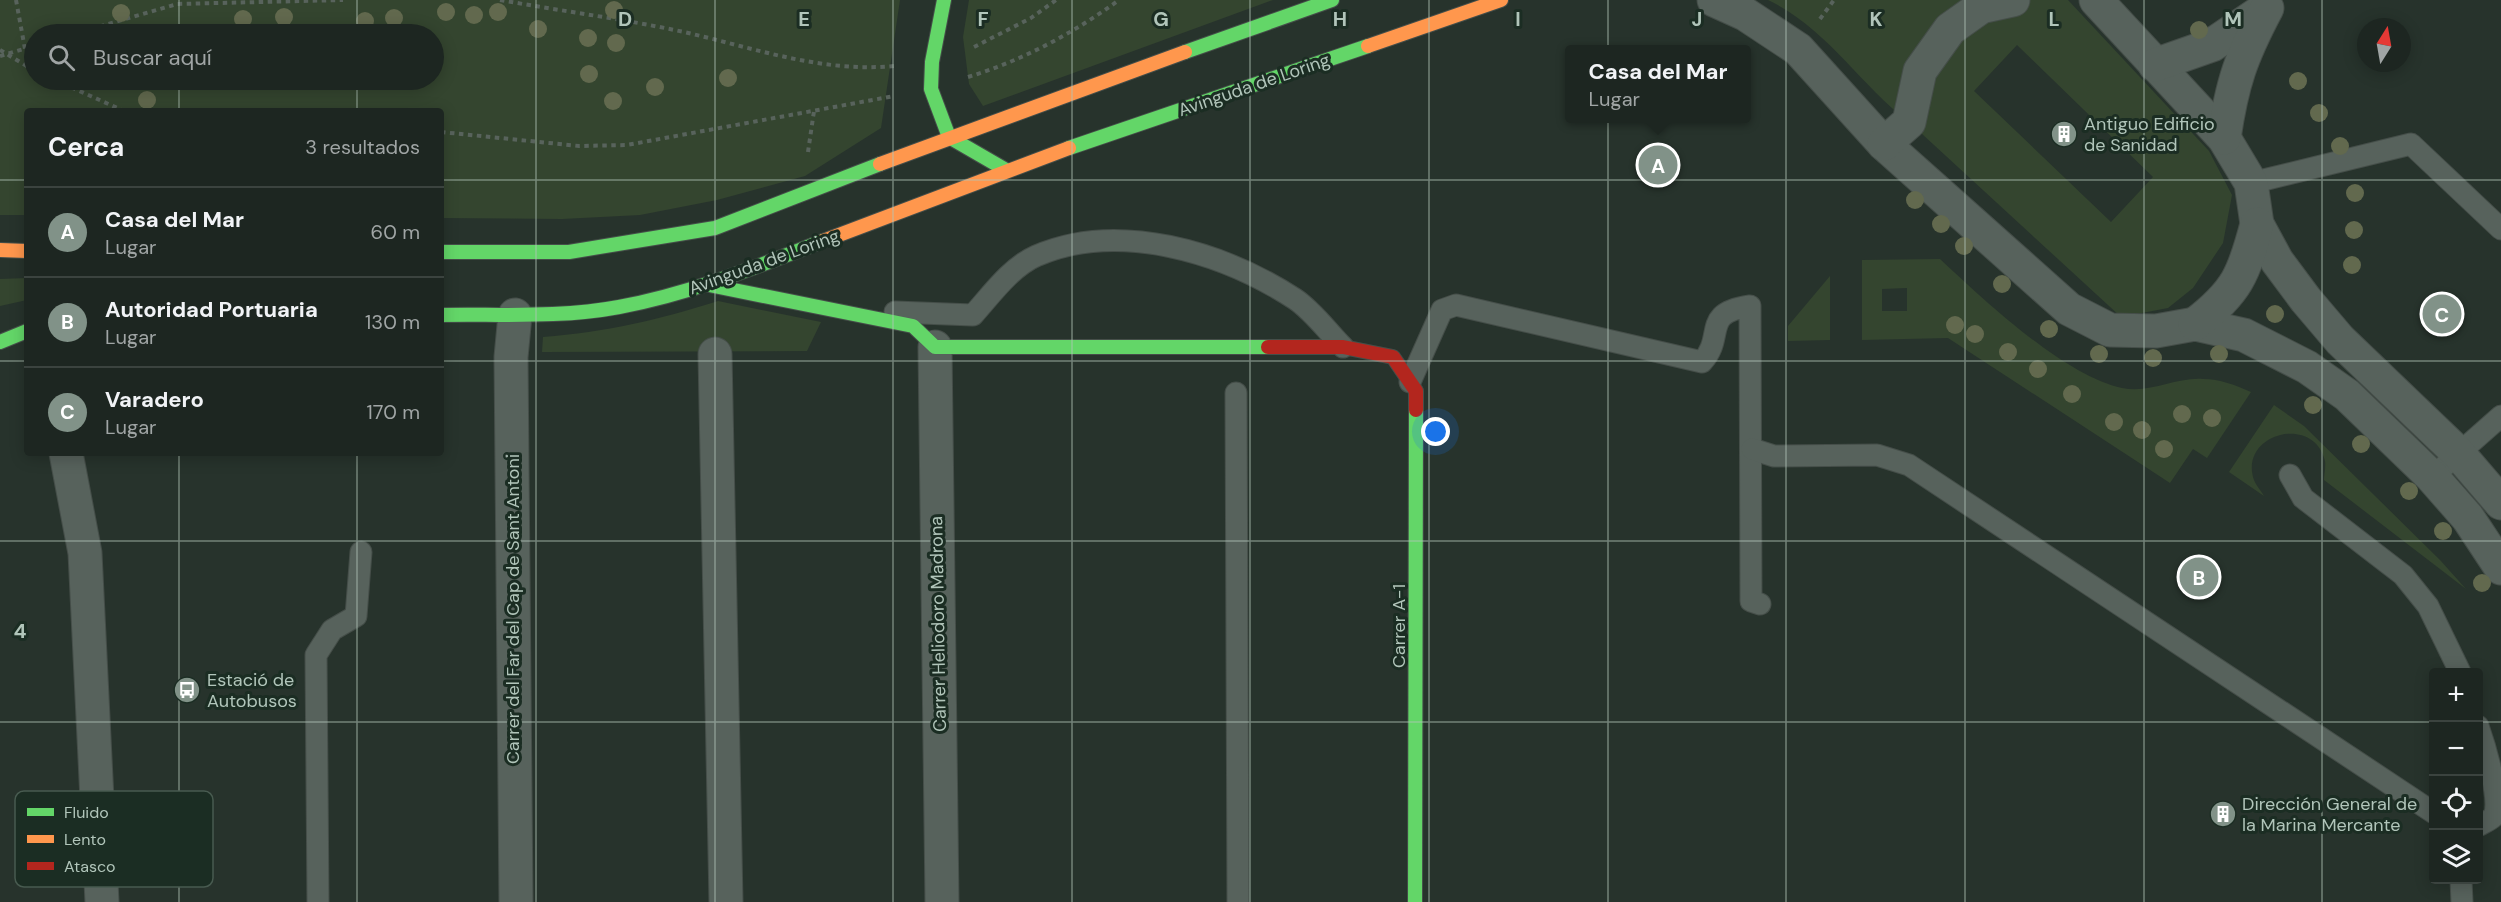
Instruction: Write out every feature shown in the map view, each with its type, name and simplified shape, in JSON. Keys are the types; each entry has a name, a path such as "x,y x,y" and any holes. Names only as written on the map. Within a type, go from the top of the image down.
{"main road":[{"path":"944,0 932,62 931,89 949,137 1006,170"},
{"path":"444,252 569,252 715,228 949,137 1332,0"},
{"name":"Avinguda de Loring","path":"444,315 515,315 619,307 709,285 1006,170 1501,0"},
{"path":"0,250 24,250"},
{"path":"709,285 913,326 934,347 1343,347"},
{"path":"0,342 24,332"},
{"name":"Carrer A-1","path":"1343,347 1393,357 1416,391 1415,902"}],"street":[{"path":"1714,0 1745,14 1798,49 1884,144 2069,309 2110,330 2156,331 2195,324 2244,335 2307,367 2346,395 2432,477 2468,518 2501,568"},
{"path":"1884,144 1909,122 1920,71 1950,29 1981,7 2013,0"},
{"path":"2096,0 2224,138 2251,183 2257,224 2277,261 2340,340 2458,453 2501,503"},
{"path":"2155,65 2212,45 2242,28 2271,4"},
{"path":"2224,138 2231,92 2240,62 2271,4"},
{"path":"2195,324 2227,296 2246,268 2257,224"},
{"name":"Carrer del Far del Cap de Sant Antoni","path":"515,315 511,357 516,902"},
{"name":"Carrer Heliodoro Madrona","path":"934,347 942,902"},
{"path":"0,350 24,348"},
{"path":"715,354 726,902"},
{"path":"67,456 85,553 97,791"},
{"path":"101,887 102,902"}],"lane":[{"path":"2251,183 2411,144 2501,229"},
{"path":"847,311 973,315 1006,279 1034,256 1090,240 1157,244 1230,264 1296,300 1343,347"},
{"path":"1410,381 1442,310 1456,305 1702,362 1711,351 1715,323 1731,309 1750,306 1751,601 1760,604"},
{"path":"1236,393 1238,902"},
{"path":"2432,477 2501,416"},
{"path":"1752,449 1774,456 1877,455 1909,465 2429,810"},
{"path":"2290,475 2303,498 2403,575 2428,606 2458,668"},
{"path":"318,902 316,655 332,630 356,616 361,552"},
{"path":"2483,741 2499,791 2500,805 2494,816 2483,823"},
{"path":"2461,884 2462,902"}],"path":[{"path":"16,0 24,44"},
{"path":"108,24 177,4 343,0"},
{"path":"500,0 681,32 820,65 861,69 932,62 984,42 1031,18 1056,0"},
{"path":"444,132 579,146 627,145 931,89 1001,67 1094,18 1119,0"},
{"path":"0,56 24,49"},
{"path":"0,50 24,64"},
{"path":"77,90 117,108"},
{"path":"808,154 814,111"}],"green space":[{"path":"0,0 900,0 881,128 805,176 717,200 640,215 562,219 444,218 444,108 24,108 24,215 0,215"},
{"path":"969,0 1273,0 983,106 969,84 963,37"},
{"path":"1768,0 2068,0 2209,151 2232,195 2223,243 2193,288 2168,308 2121,317 1891,107 1808,25","holes":["2017,45 2153,177 2111,222 1974,91"]},
{"path":"1940,259 2025,334 2075,368 2099,381 2122,388 2143,389 2182,380 2209,379 2251,392 2207,458 2193,449 2170,483 1948,338 1862,340 1862,260","holes":["1907,288 1907,311 1882,311 1882,289"]},
{"path":"1830,276 1830,340 1788,341 1788,326"},
{"path":"24,278 24,301 0,306 0,279"},
{"path":"718,301 821,322 807,351 542,352 543,337 632,324"},
{"path":"2274,405 2304,426 2440,560 2466,589 2324,480 2325,461 2318,446 2307,437 2293,434 2279,435 2267,441 2257,451 2252,464 2254,480 2264,496 2229,472"}],"traffic: fast":[{"path":"944,0 932,62 931,89 949,137 1006,170"},
{"path":"1185,52 1332,0"},
{"path":"1069,148 1368,46"},
{"path":"444,252 569,252 715,228 880,164"},
{"path":"444,315 575,313 619,307 697,287 823,241"},
{"path":"709,285 913,326 935,347 1268,347"},
{"path":"0,342 24,332"},
{"path":"1415,902 1416,410"}],"traffic: slow":[{"path":"1368,46 1501,0"},
{"path":"880,164 1185,52"},
{"path":"823,241 1069,148"},
{"path":"0,250 24,251"}],"traffic: jam":[{"path":"1268,347 1343,347 1393,357 1416,391 1416,410"}],"place":[{"name":"Antiguo Edificio de Sanidad","path":"2064,134"},
{"name":"Casa del Mar","path":"1658,165"},
{"name":"Varadero","path":"2442,314"},
{"name":"Autoridad Portuaria","path":"2199,577"},
{"name":"Estació de Autobusos","path":"187,690"},
{"name":"Dirección General de la Marina Mercante","path":"2223,814"}]}
